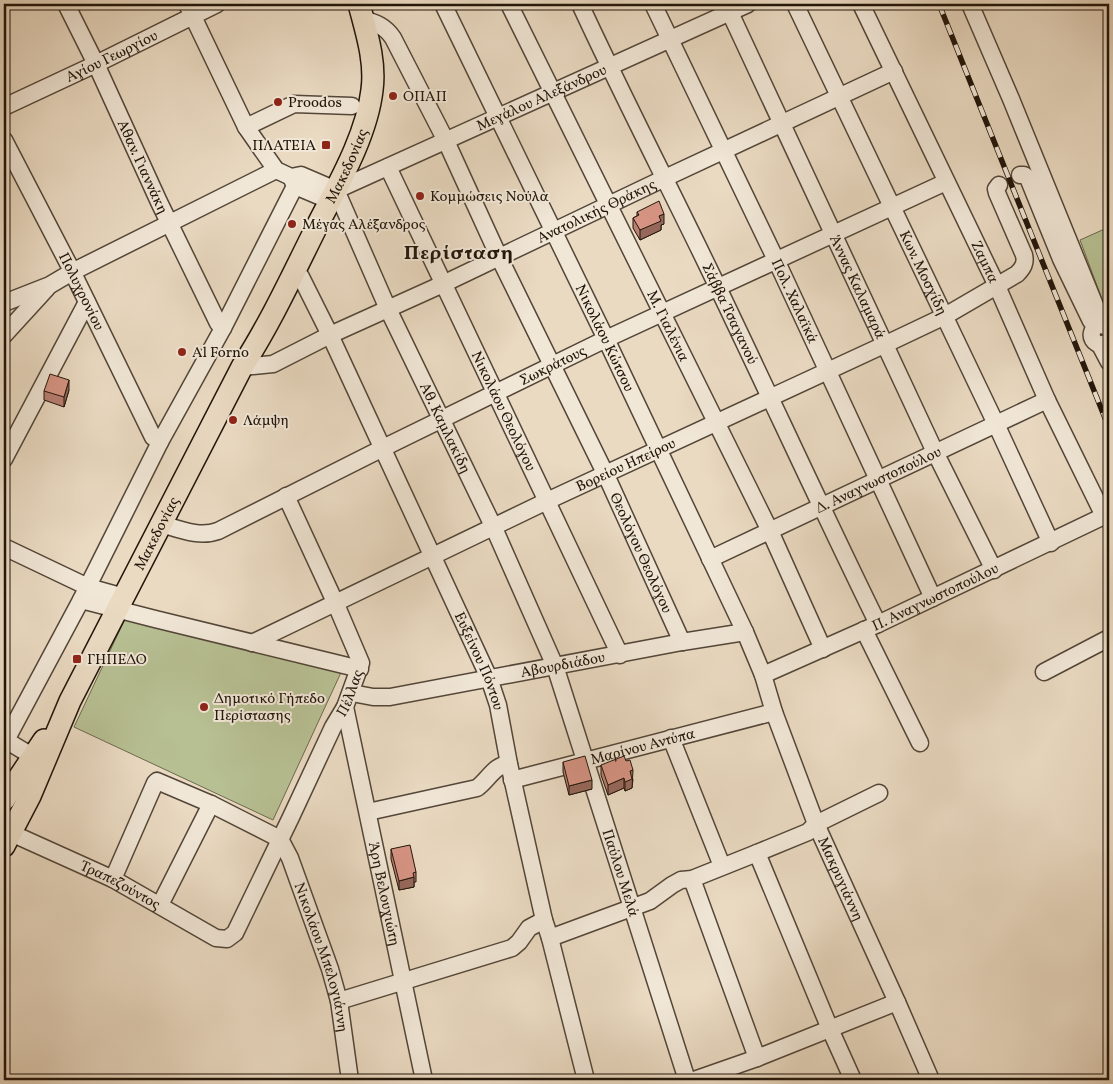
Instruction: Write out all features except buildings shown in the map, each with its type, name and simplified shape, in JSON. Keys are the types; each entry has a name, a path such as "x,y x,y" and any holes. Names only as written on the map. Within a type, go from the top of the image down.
{"main road":[{"name":"Μακεδονίας","path":"70,701 242,367 260,339 295,271 358,114 362,95 361,68 346,4"},
{"name":"Μακεδονίας","path":"242,367 250,334 362,130 368,114 371,99 372,69 370,46 361,11"},
{"path":"4,800 70,701"},
{"path":"7,840 30,796 70,701"}],"street":[{"name":"Αθαν. Γιαννάκη","path":"66,4 218,323 223,328"},
{"name":"Αγίου Γεωργίου","path":"4,107 96,64 190,10 217,4"},
{"name":"Νικολάου Κώτσου","path":"444,4 606,339 745,632 763,675"},
{"name":"Μ. Γιαλένια","path":"510,4 770,531 823,648"},
{"name":"Σάββα Τσαγανού","path":"580,4 718,288 821,508 920,743"},
{"name":"Πολ. Χαλαϊκά","path":"653,4 777,262 933,598"},
{"name":"Μεγάλου Αλεξάνδρου","path":"327,191 388,167 609,67 670,39 728,8 748,4"},
{"name":"Κων. Μοσχίδη","path":"795,4 838,96 894,207 1051,543"},
{"name":"Ζαμπα","path":"861,4 997,286 1047,400 1107,518"},
{"path":"970,4 1102,327"},
{"name":"Άννας Καλαμαρά","path":"728,8 935,452 994,570"},
{"path":"190,10 246,127 276,170 293,182"},
{"name":"Θεολόγου Θεολόγου","path":"361,11 388,30 446,140 499,257 606,475 682,642"},
{"name":"Ανατολικής Θράκης","path":"242,367 272,364 330,335 443,284 553,230 894,71"},
{"path":"246,127 294,104 352,106"},
{"name":"Πολυχρονίου","path":"4,140 72,272 153,437 160,442"},
{"name":"Νικολάου Θεολόγου","path":"388,167 620,655"},
{"path":"4,303 50,285 72,272 276,170"},
{"path":"32,756 4,741 84,593 160,442 223,328 293,182 301,175 327,191"},
{"path":"1020,175 1028,178 1061,259 1102,327"},
{"name":"Σωκράτους","path":"161,524 190,532 211,534 606,339 777,262 946,182"},
{"name":"Βορείου Ηπείρου","path":"252,642 494,528 547,501 828,372 944,316 1017,274 1024,266 1024,255 997,194 996,189 999,185"},
{"name":"Αθ. Καμλακίδη","path":"327,191 388,309 494,528 555,666"},
{"name":"Ευξείνου Πόντου","path":"295,271 301,278 330,335 489,678 498,705 512,780 544,920 586,1080"},
{"path":"4,334 50,285"},
{"path":"4,459 86,302"},
{"path":"1102,327 1091,334 1092,340 1105,343 1109,362"},
{"name":"Δ. Αναγνωστοπούλου","path":"710,559 1047,400"},
{"name":"Πέλλας","path":"227,939 235,933 333,727 348,700 360,668 359,657 286,496"},
{"name":"Π. Αναγνωστοπούλου","path":"763,675 1107,518"},
{"path":"4,547 84,593 121,603 155,619 360,668"},
{"name":"Αβουρδιάδου","path":"348,700 390,697 682,642 745,632"},
{"path":"1044,672 1109,638"},
{"name":"Παύλου Μελά","path":"555,666 687,1080"},
{"name":"Μακρυγιάννη","path":"763,675 774,712 816,824 931,1080"},
{"name":"Άρη Βελουχιώτη","path":"348,700 368,812 424,1080"},
{"name":"Μαρίνου Αντύπα","path":"512,780 774,712"},
{"path":"671,738 722,866"},
{"path":"368,812 478,788 496,768 509,764"},
{"path":"113,879 157,781 161,781 211,804 280,838"},
{"path":"550,938 650,901 681,880 692,879 722,866 758,854 808,832 816,824 879,792"},
{"path":"160,905 211,804"},
{"name":"Νικολάου Μπελογιάννη","path":"280,838 290,858 315,925 339,1001 350,1080"},
{"name":"Τραπεζούντος","path":"7,840 113,879 216,938 227,939"},
{"path":"758,854 853,1080"},
{"path":"692,879 757,1058"},
{"path":"339,1001 512,948 529,928 544,920"},
{"path":"694,1080 757,1058 897,1002"}],"green space":[{"path":"1109,227 1109,318 1080,240"},
{"name":"Δημοτικό Γήπεδο Περίστασης","path":"125,619 344,666 273,820 74,727"}],"railway":[{"path":"939,4 1109,428"}],"place":[{"name":"ΟΠΑΠ","path":"393,96"},
{"name":"Proodos","path":"278,102"},
{"name":"ΠΛΑΤΕΙΑ","path":"326,145"},
{"name":"Κομμώσεις Νούλα","path":"420,196"},
{"name":"Μέγας Αλέξανδρος","path":"292,224"},
{"name":"Al Forno","path":"182,352"},
{"name":"Λάμψη","path":"233,420"},
{"name":"ΓΗΠΕΔΟ","path":"77,659"},
{"name":"Δημοτικό Γήπεδο Περίστασης","path":"204,707"}],"district":[{"name":"Περίσταση","path":"459,252"}]}
